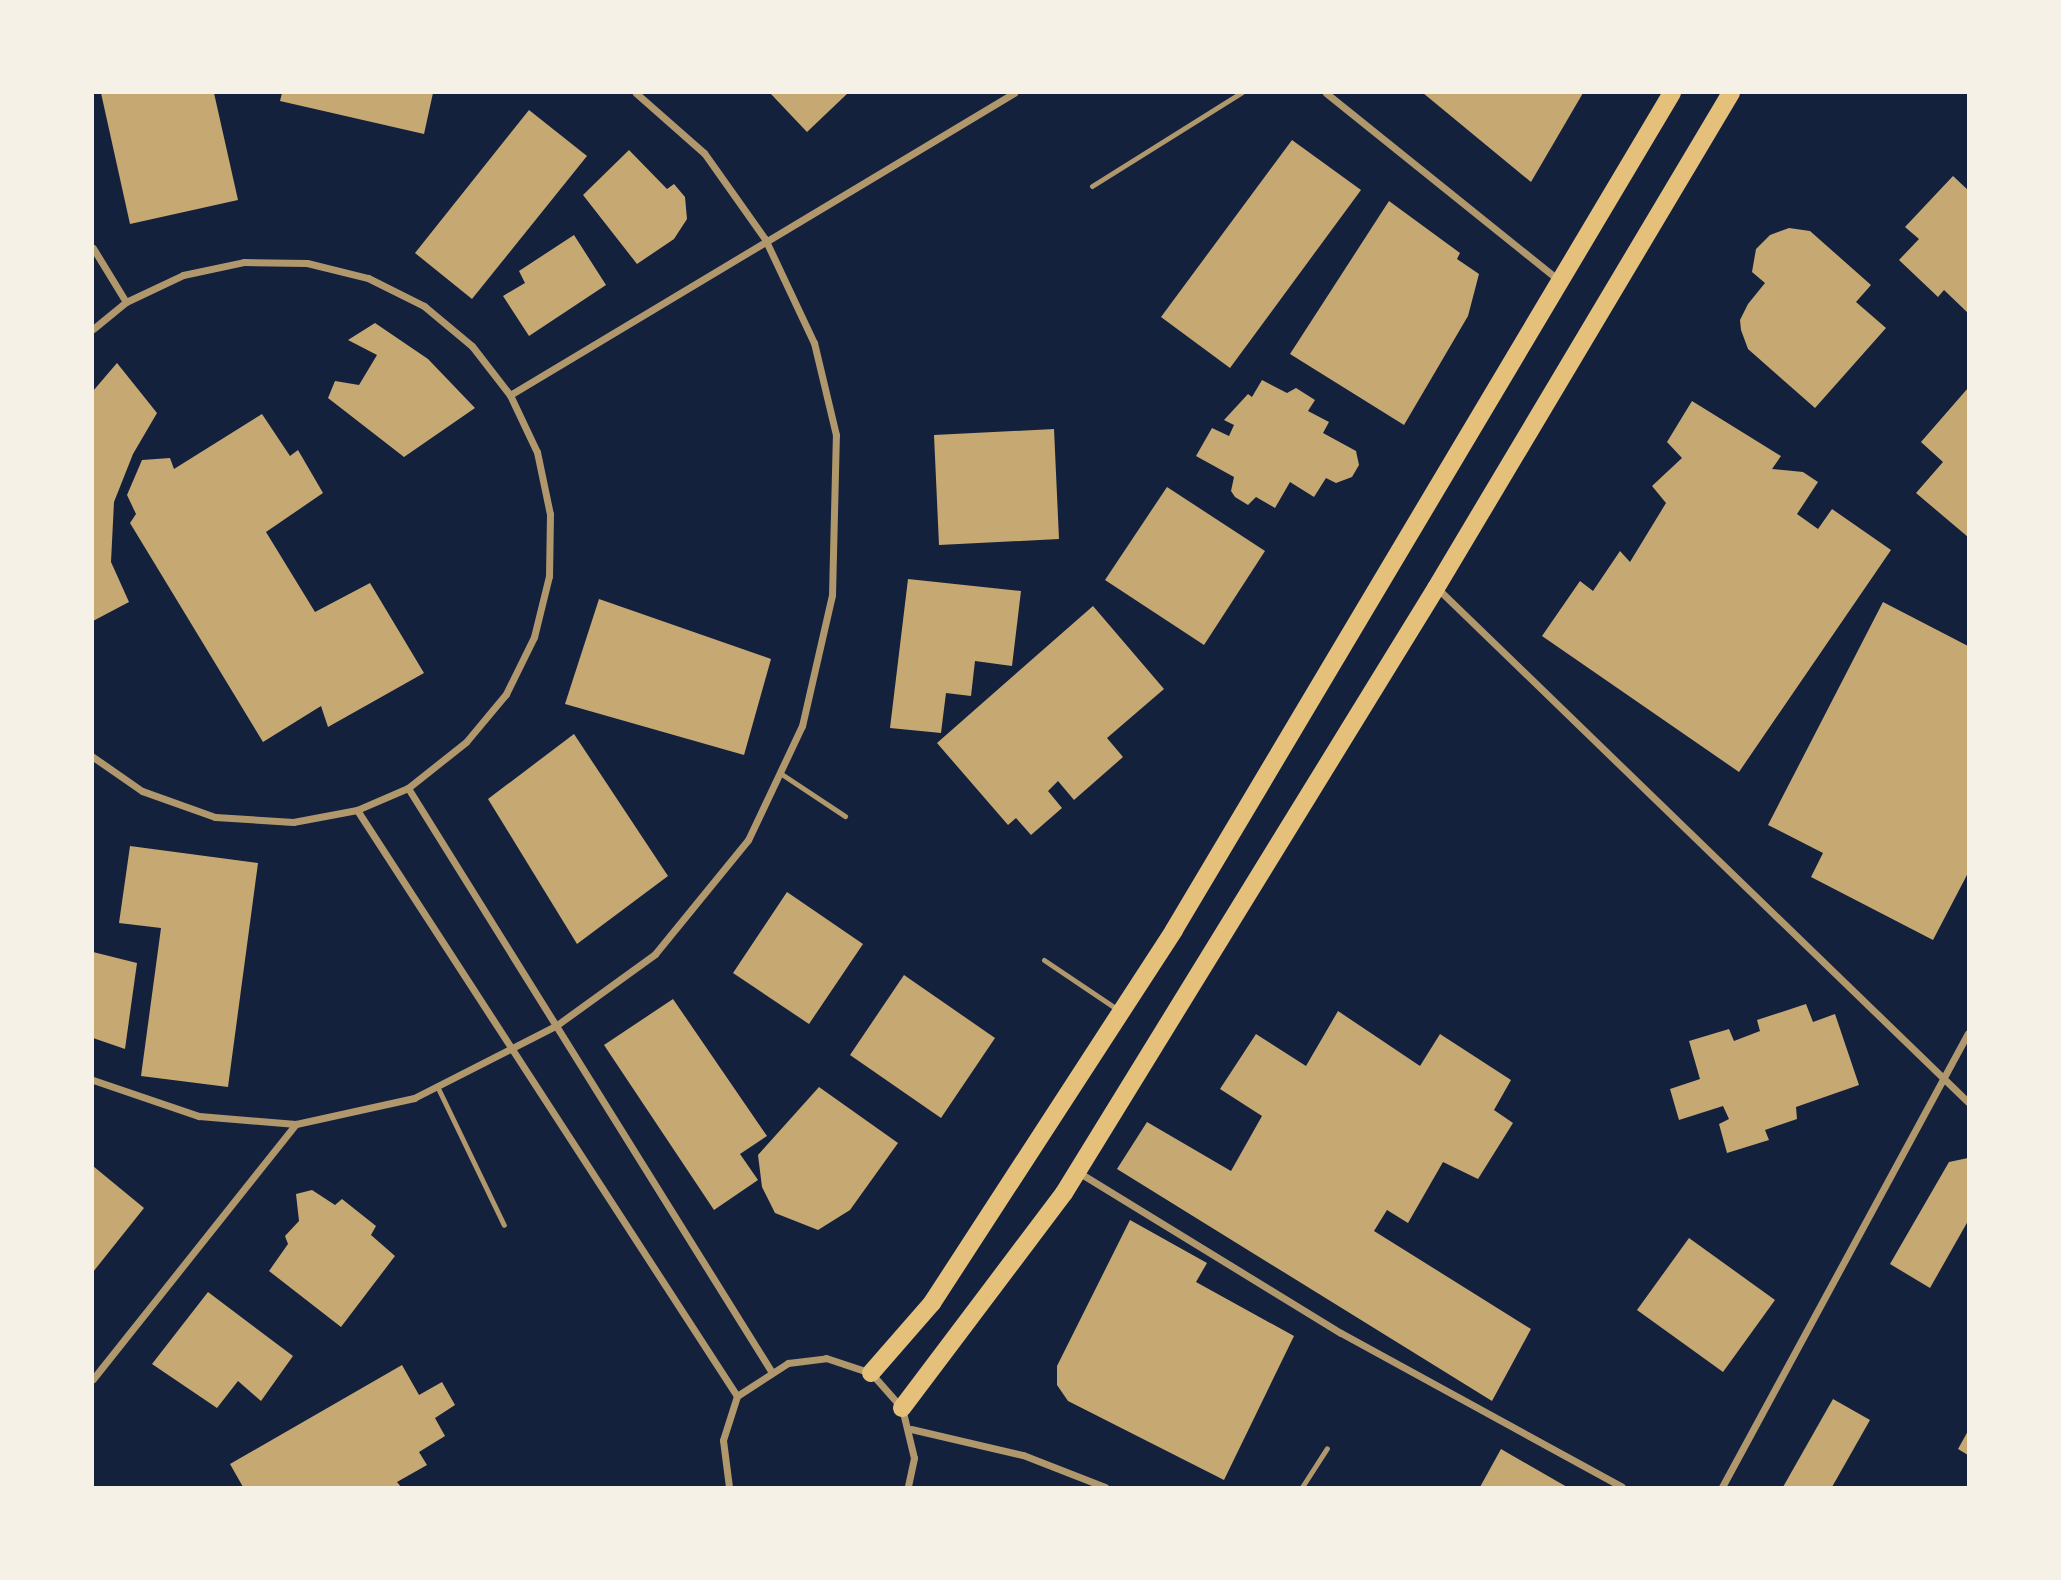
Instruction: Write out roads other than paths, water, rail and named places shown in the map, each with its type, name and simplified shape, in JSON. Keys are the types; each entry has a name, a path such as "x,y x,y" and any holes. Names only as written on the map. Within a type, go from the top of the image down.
{"main road":[{"path":"872,1373 932,1303 1121,1013 1562,283 1672,93"},
{"path":"902,1408 1077,1171 1436,588 1731,93"}],"street":[{"path":"93,1080 199,1116 296,1124 414,1098 557,1025 655,954 748,840 802,726 832,595 836,435 814,343 765,239 704,153 636,93"},
{"path":"510,395 765,239 1014,93"},
{"path":"1325,93 1562,283"},
{"path":"93,248 126,302"},
{"path":"93,329 126,302 183,275 244,262 307,263 368,278 424,306 472,346 510,395 537,452 550,514 549,576 534,637 506,694 466,742 408,788 357,810 293,822 215,817 142,791 93,757"},
{"path":"1436,588 1968,1102"},
{"path":"408,788 771,1371"},
{"path":"357,810 508,1049 737,1396"},
{"path":"1722,1487 1968,1033"},
{"path":"93,1379 296,1124"},
{"path":"1077,1171 1341,1333 1622,1487"},
{"path":"729,1487 723,1440 737,1396 771,1371 807,1358 826,1358 872,1373 902,1408 911,1429 914,1458 908,1487"},
{"path":"911,1429 1023,1455 1105,1487"}],"lane":[{"path":"1092,186 1241,93"},
{"path":"780,773 845,816"},
{"path":"1044,960 1121,1013"},
{"path":"437,1086 504,1226"},
{"path":"1302,1487 1327,1448"}]}
